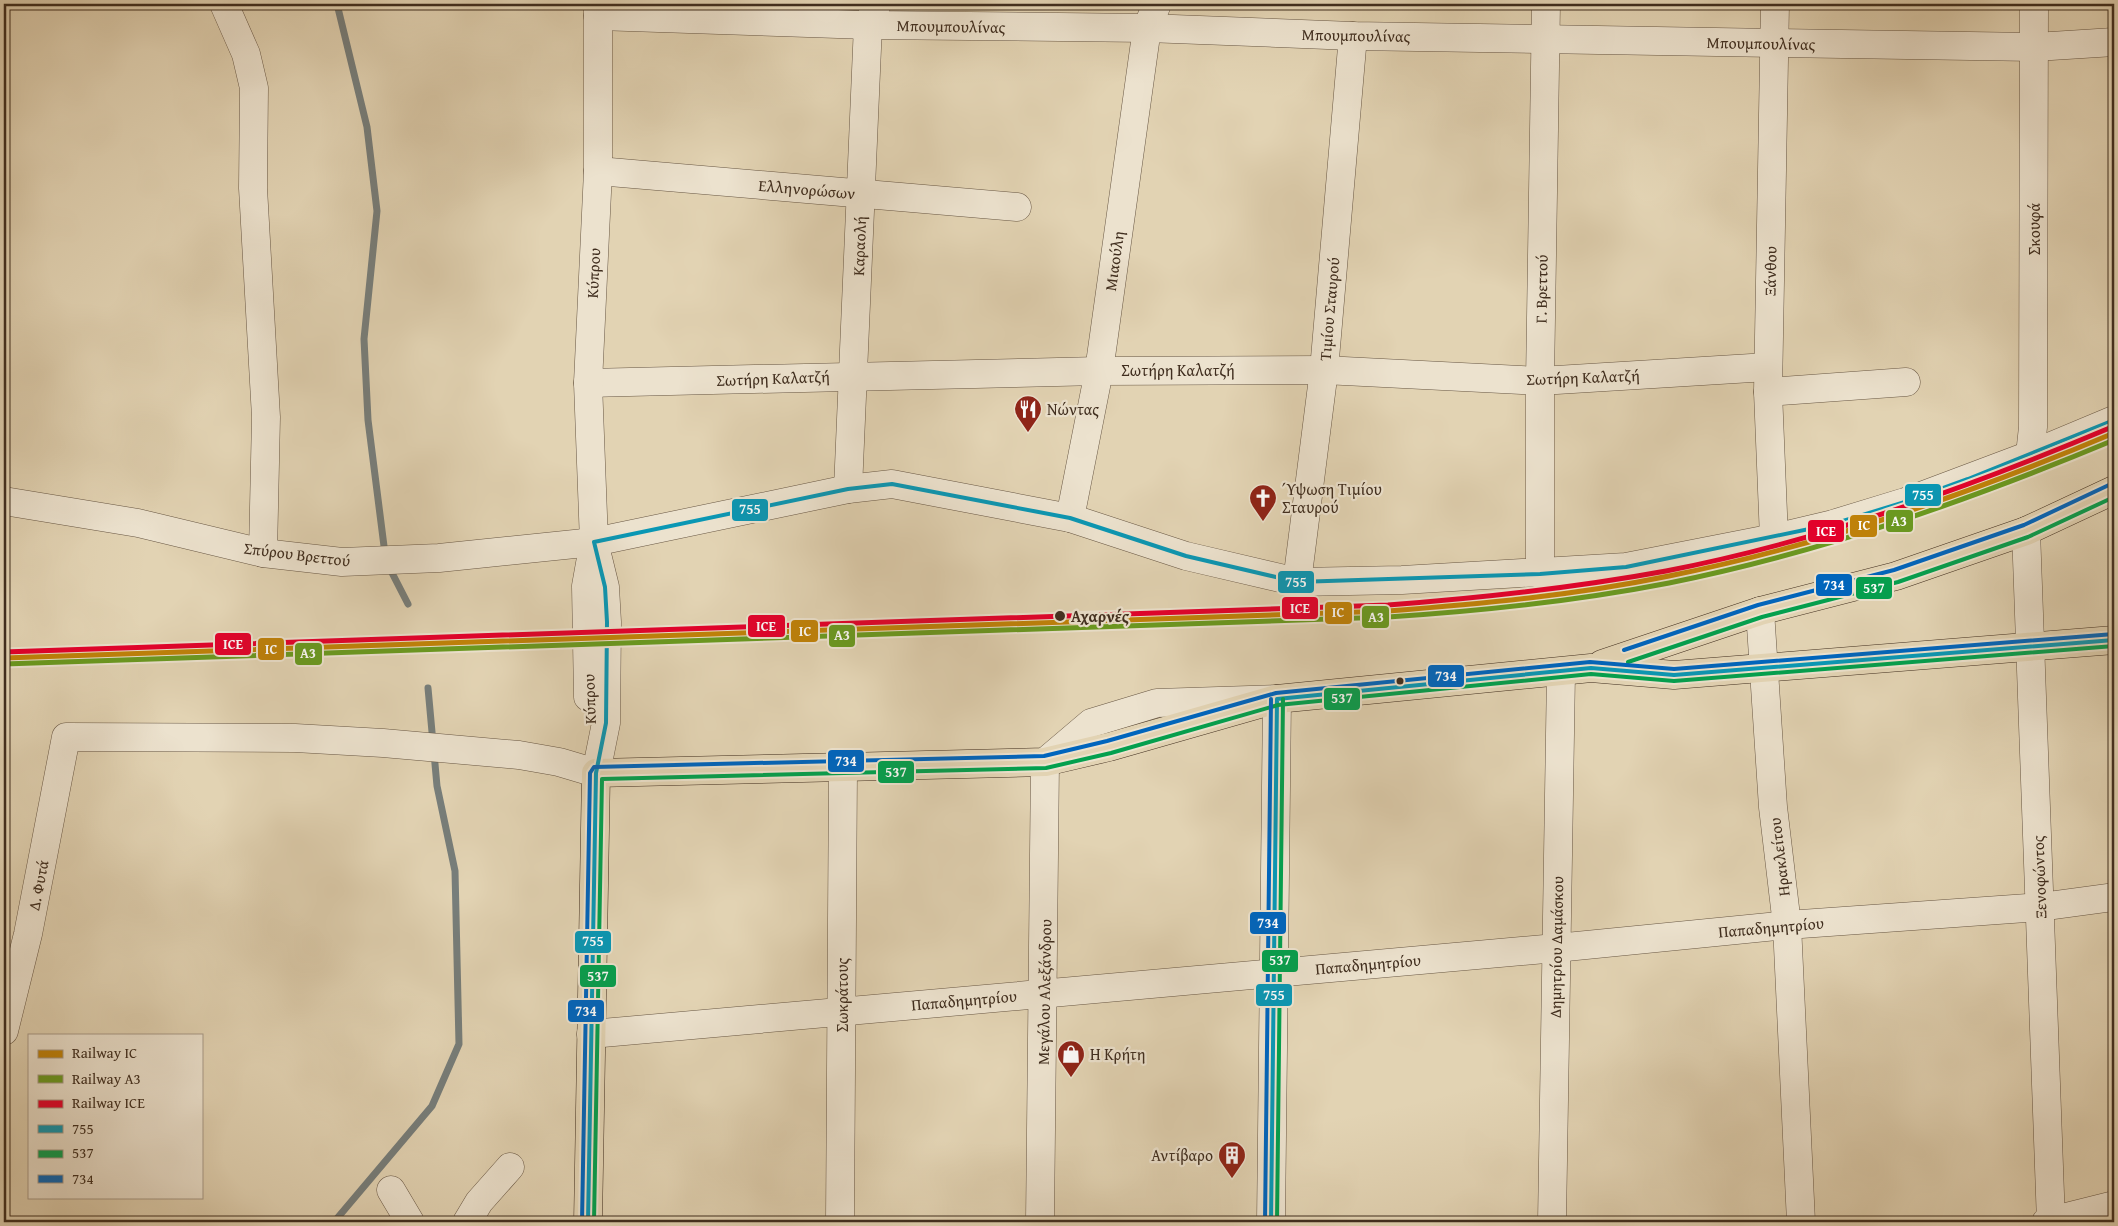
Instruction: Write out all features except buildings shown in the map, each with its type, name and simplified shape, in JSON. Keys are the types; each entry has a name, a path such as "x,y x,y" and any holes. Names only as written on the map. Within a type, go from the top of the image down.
{"main road":[{"path":"588,1222 596,774 843,769 1045,762 1109,747 1277,699 1592,668 1760,611 1896,576 2026,531 2114,490"},
{"path":"1592,668 1674,675 1764,669 2031,645 2114,640"}],"street":[{"path":"224,4 246,54 254,88 253,188 266,417 263,553"},
{"name":"Γ. Βρεττού","path":"1540,574 1540,381 1546,4"},
{"name":"Ξάνθου","path":"1774,538 1768,380 1775,4"},
{"name":"Σκουφά","path":"2030,455 2033,427 2034,4"},
{"name":"Μπουμπουλίνας","path":"598,10 1152,16 1353,36 2035,47 2114,42"},
{"name":"Κύπρου","path":"596,774 606,723 607,622 605,587 594,542 588,383 598,171 598,10"},
{"name":"Καραολή","path":"848,489 860,194 872,14"},
{"name":"Μιαούλη","path":"1070,518 1099,371 1152,16"},
{"name":"Τιμίου Σταυρού","path":"1298,582 1324,370 1353,36"},
{"name":"Ελληνορώσων","path":"598,171 1017,207"},
{"name":"Σωτήρη Καλατζή","path":"588,383 854,375 1324,370 1540,381 1768,380 1906,382"},
{"name":"Σπύρου Βρεττού","path":"4,501 138,523 263,553 342,562 438,558 594,542 848,489 892,484 1070,518 1186,556 1298,582 1540,574 1626,567 1774,538 1833,524 1905,502 2030,455 2114,420"},
{"name":"Ξενοφώντος","path":"2026,531 2040,907 2047,1222"},
{"name":"Ηρακλείτου","path":"1760,611 1773,807 1787,925 1801,1222"},
{"name":"Δημητρίου Δαμάσκου","path":"1552,1222 1561,672"},
{"path":"1272,1222 1277,699"},
{"name":"Δ. Φυτά","path":"4,1031 28,934 66,737 295,738 418,746 519,755 559,762 596,774"},
{"name":"Μεγάλου Αλεξάνδρου","path":"1040,1222 1044,993 1045,762"},
{"name":"Σωκράτους","path":"840,1222 843,769"},
{"name":"Παπαδημητρίου","path":"591,1034 1556,948 1787,925 2040,907 2114,897"},
{"path":"467,1222 479,1202 510,1167"},
{"path":"391,1190 410,1222"},
{"path":"2047,1222 2114,1205"}],"waterway":[{"path":"337,4 367,127 377,211 364,339 368,420 385,554"},
{"path":"389,567 408,604"},
{"path":"428,688 433,743"},
{"path":"334,1222 432,1106 459,1044 455,871 437,786 434,753"}],"rail line":[{"name":"ICE","path":"4,652 1388,605 1492,596 1666,571 1780,544 1892,511 2003,471 2112,427"},
{"name":"IC","path":"4,658 1388,611 1494,602 1634,583 1783,549 1895,516 1950,497 2114,433"},
{"name":"A3","path":"4,664 1388,617 1459,612 1564,600 1669,583 1783,556 1840,540 1951,503 2114,440"}],"transit line":[{"name":"755","path":"588,1222 596,773 606,723 607,622 605,587 594,542 848,489 892,484 1070,518 1186,556 1297,582 1540,574 1626,567 1833,524 1905,502 1968,479 2114,420"},
{"name":"734","path":"1624,650 1758,605 1894,570 2024,525 2111,484"},
{"name":"537","path":"1628,662 1762,617 1898,582 2028,537 2114,497"},
{"name":"734","path":"582,1222 590,773 594,767 1044,756 1107,741 1276,693 1590,662 1674,669 2114,634"},
{"name":"755","path":"1271,1222 1277,699 1591,668 1674,675 2114,640"},
{"name":"537","path":"594,1222 602,779 1046,768 1111,753 1278,705 1591,674 1674,681 2114,646"},
{"name":"734","path":"1265,1222 1271,699"},
{"name":"537","path":"1277,1222 1283,699"}],"place":[{"name":"Νώντας","path":"1028,433"},
{"name":"Ύψωση Τιμίου Σταυρού","path":"1263,522"},
{"name":"Αχαρνές","path":"1060,616"},
{"name":"Η Κρήτη","path":"1071,1078"},
{"name":"Αντίβαρο","path":"1232,1179"}]}
